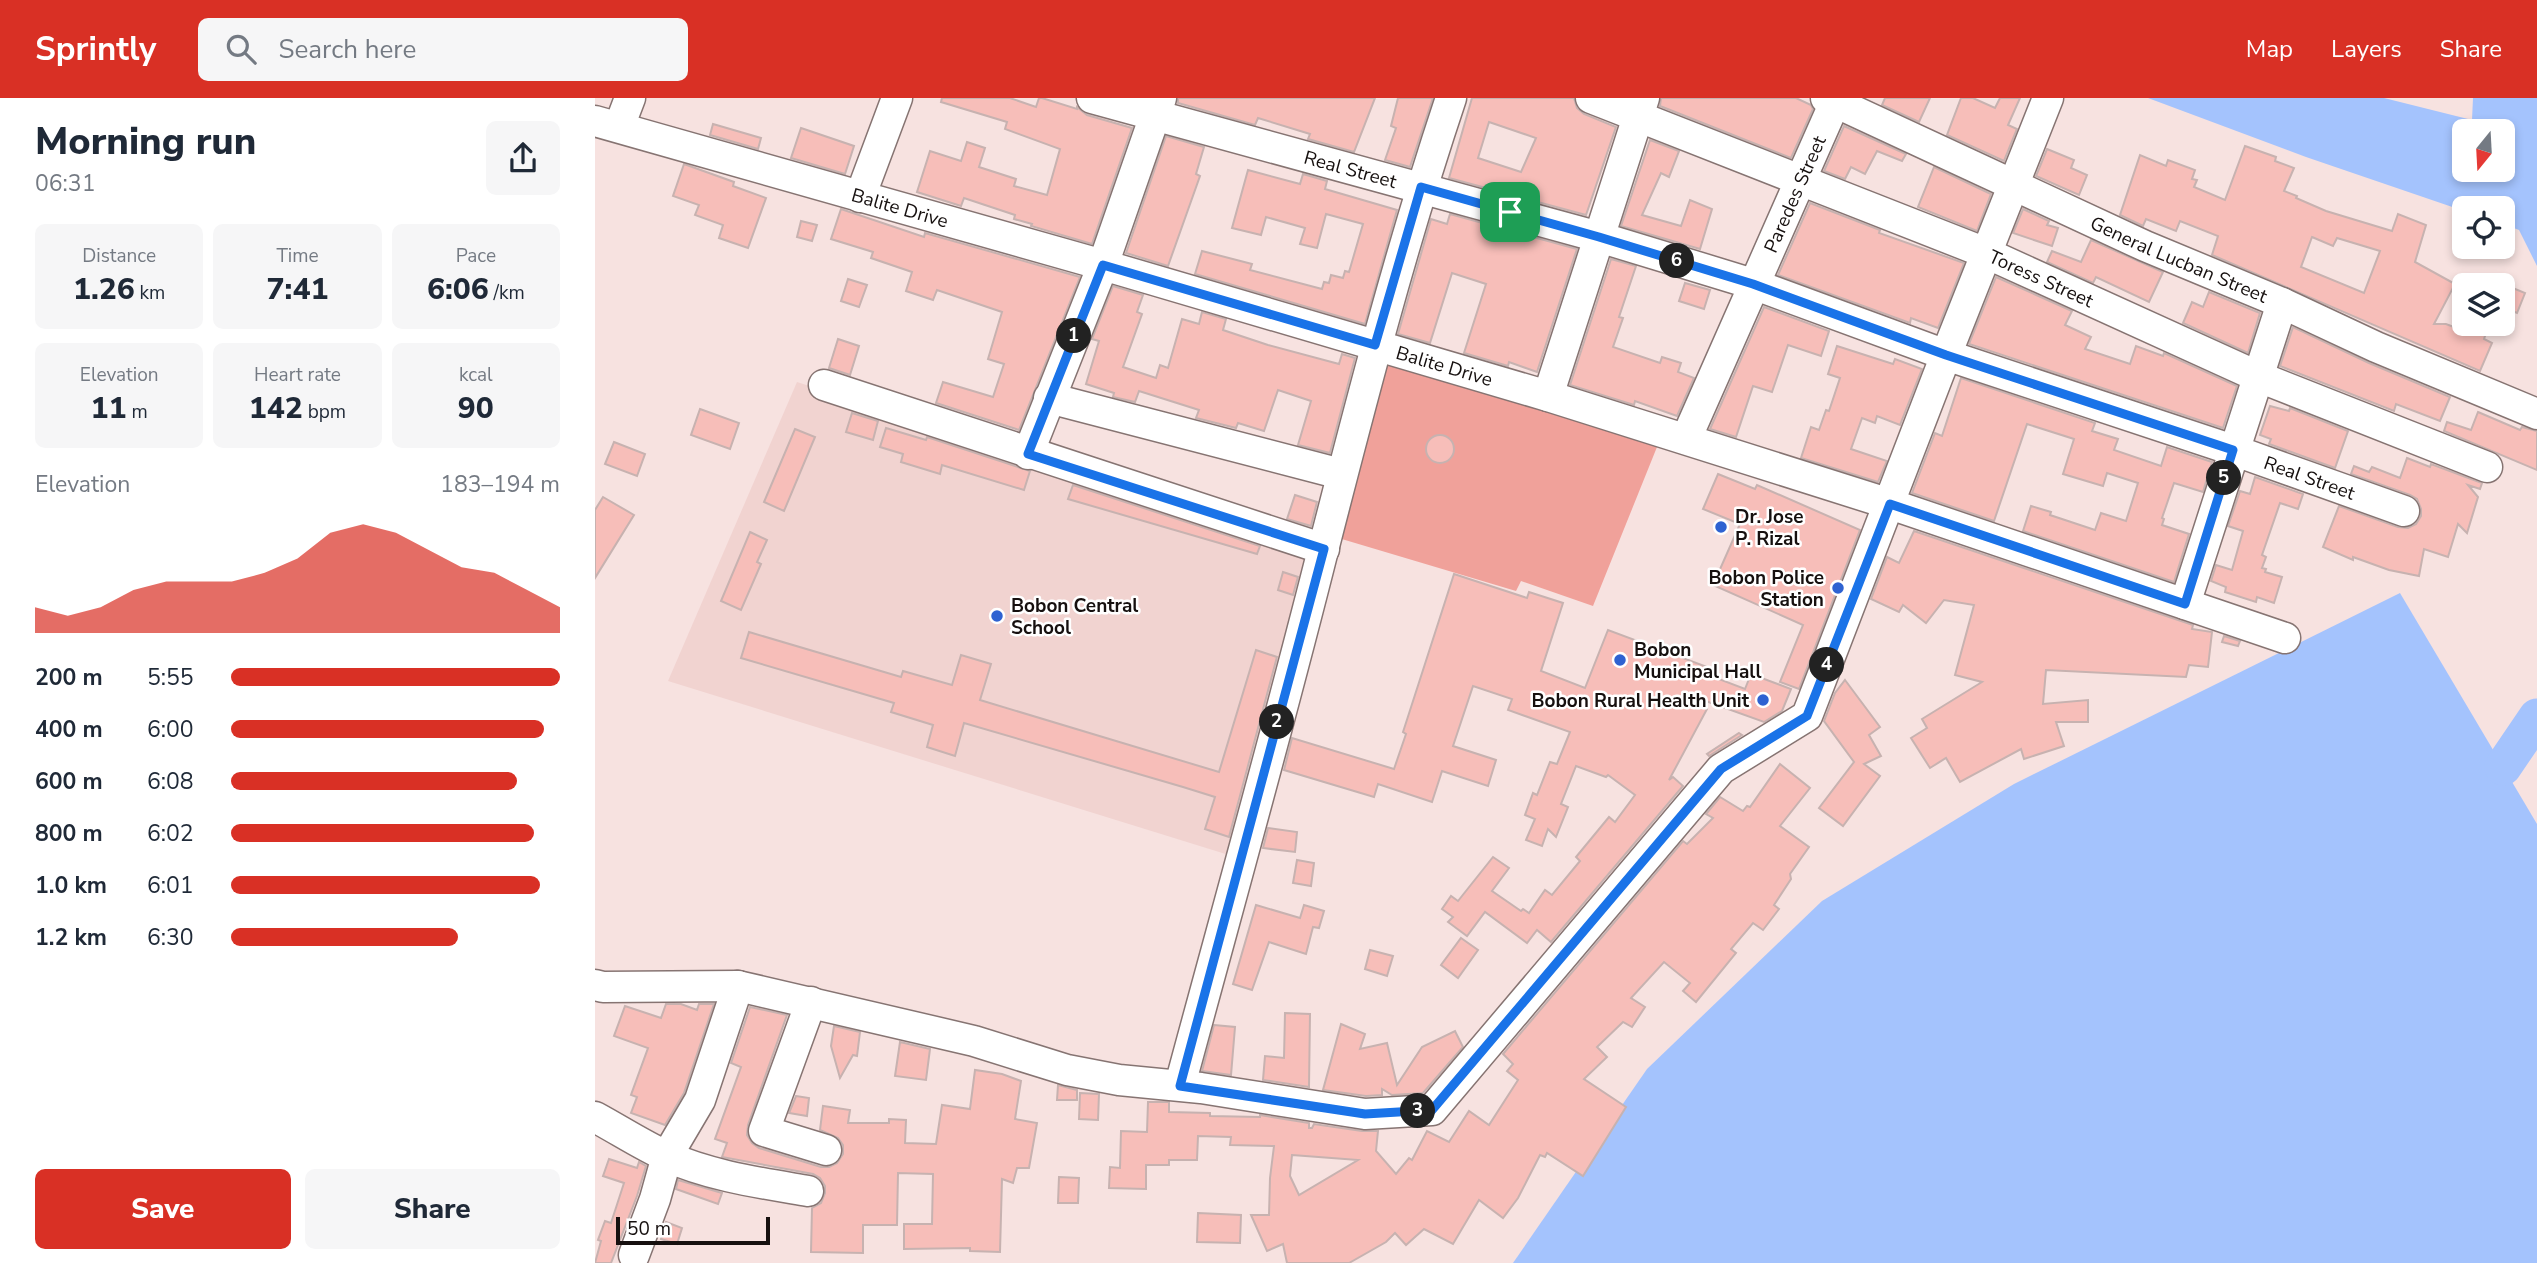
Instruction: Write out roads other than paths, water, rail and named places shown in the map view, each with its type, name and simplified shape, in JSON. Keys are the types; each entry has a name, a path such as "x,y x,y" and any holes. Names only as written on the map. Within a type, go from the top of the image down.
{"street":[{"path":"607,124 631,98"},
{"path":"860,197 897,98"},
{"name":"Real Street","path":"1092,98 1158,107 1753,284 1946,355 2233,450 2404,511"},
{"path":"1180,1086 1324,549 1375,345 1421,187 1451,98"},
{"name":"Toress Street","path":"1591,98 1641,106 1799,179 1986,253 2259,377 2487,467"},
{"path":"598,993 738,986 974,1041 1066,1070 1119,1080 1180,1086 1365,1114 1432,1110 1721,769 1807,716 2048,98"},
{"name":"General Lucban Street","path":"1831,100 2145,246 2537,414"},
{"name":"Paredes Street","path":"1686,439 1831,100"},
{"path":"1548,396 1641,106"},
{"path":"1028,454 1103,265 1158,107"},
{"name":"Balite Drive","path":"607,124 1103,265 1548,396 1890,504 2285,638"},
{"path":"2185,604 2282,303"},
{"path":"824,385 1324,549"},
{"path":"1049,398 1341,474"},
{"path":"634,1255 655,1199 667,1156 701,1100 738,986"},
{"path":"811,1002 764,1131 826,1150"},
{"path":"595,1117 667,1156 754,1182 808,1191"}],"water":[{"path":"2148,98 2384,98 2468,119 2452,119 2452,182 2515,182 2515,119 2472,119 2473,98 2537,98 2537,266 2519,230 2515,228 2515,196 2452,196 2452,207 2306,157"},
{"path":"2400,593 2537,824 2537,1263 1513,1263 1647,1069 1822,901 2014,784"}],"waterway":[{"path":"2503,767 2537,717"}],"place":[{"name":"Dr. Jose P. Rizal","path":"1721,527"},
{"name":"Bobon Police Station","path":"1838,588"},
{"name":"Bobon Central School","path":"997,616"},
{"name":"Bobon Municipal Hall","path":"1620,660"},
{"name":"Bobon Rural Health Unit","path":"1763,700"}]}
